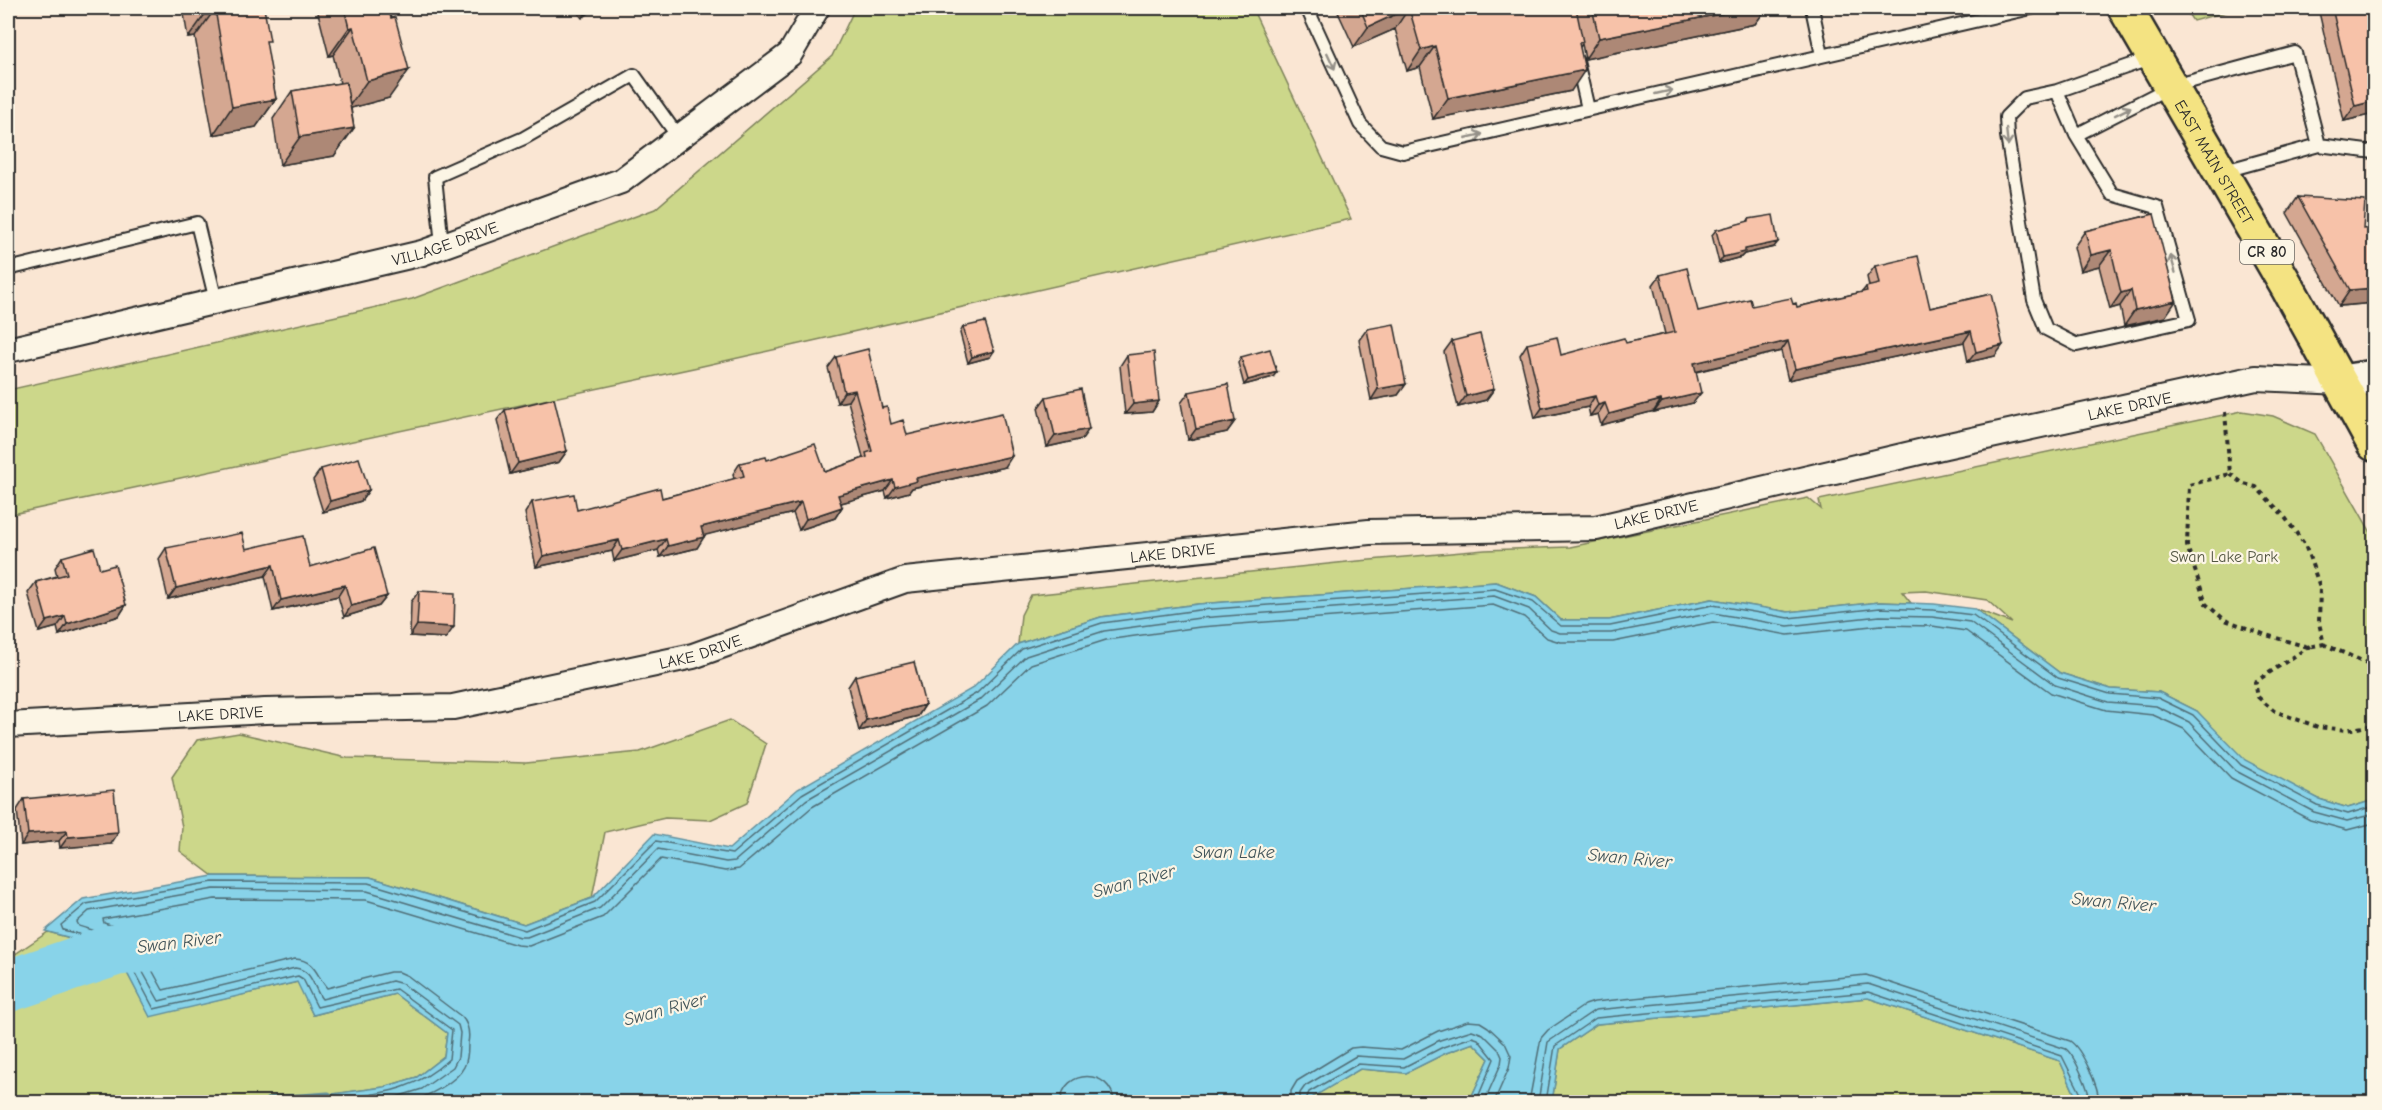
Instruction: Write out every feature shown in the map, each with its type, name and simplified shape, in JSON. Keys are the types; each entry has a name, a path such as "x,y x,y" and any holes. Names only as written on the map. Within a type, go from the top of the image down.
{"main road":[{"name":"EAST MAIN STREET","path":"2125,8 2374,444"},
{"path":"2340,382 2374,376"}],"street":[{"name":"VILLAGE DRIVE","path":"8,350 422,253 621,181 790,54 817,8"},
{"name":"LAKE DRIVE","path":"8,725 265,711 453,707 693,656 905,580 1370,532 1596,528 1945,446 2256,378 2340,382"}],"lane":[{"path":"1307,8 1360,124 1381,146 1403,152 2031,8"},
{"path":"1812,8 1822,55"},
{"path":"1575,53 1588,109"},
{"path":"2076,135 2170,87 2295,53 2319,145"},
{"path":"2057,91 2076,135 2112,194 2157,207 2190,320 2077,345 2046,329 2034,300 2007,136 2006,117 2025,98 2057,91 2154,57"},
{"path":"442,245 435,177 524,138 634,75 679,138"},
{"path":"2220,172 2319,145 2374,152"},
{"path":"8,269 197,223 216,301"}],"path":[{"path":"2219,386 2226,417 2230,474"},
{"path":"2230,474 2244,484 2256,487 2284,516 2305,545 2319,587 2319,623 2324,644"},
{"path":"2230,474 2189,485 2187,546 2206,603 2225,620 2266,635 2308,646 2324,644 2374,666"},
{"path":"2308,646 2255,682 2258,697 2274,711 2318,727 2346,730 2374,725"}],"green space":[{"path":"855,8 1252,8 1351,219 698,367 8,515 8,390 412,299 655,209 832,56"},
{"path":"2184,8 2240,8 2193,21"},
{"name":"Swan Lake Park","path":"2242,411 2273,416 2315,434 2374,538 2374,800 2348,808 2319,799 2242,763 2197,711 2159,692 2111,689 2060,673 1975,609 2012,623 1987,600 1926,591 1902,592 1911,603 1880,602 1788,612 1712,599 1609,620 1561,620 1536,597 1496,582 1198,604 1101,617 1018,644 1021,615 1031,595 1347,562 1485,550 1570,547 1808,498 1821,509 1819,500"},
{"path":"730,720 766,744 747,803 710,820 665,818 605,832 592,898 524,924 370,877 213,876 180,851 182,827 172,777 197,740 239,733 347,758 526,763 640,752"},
{"path":"48,932 115,950 150,1016 298,982 313,1015 395,994 447,1033 444,1056 417,1077 384,1087 320,1096 341,1102 8,1102 8,959"},
{"path":"1868,998 2060,1061 2077,1099 2075,1102 1552,1102 1560,1049 1597,1024"},
{"path":"1473,1043 1489,1059 1469,1102 1314,1102 1312,1097 1360,1069 1406,1073 1446,1053"}],"water":[{"name":"Swan Lake","path":"1496,582 1536,597 1561,620 1609,620 1712,599 1788,612 1880,602 1934,604 1975,609 2060,673 2111,689 2159,692 2197,711 2245,760 2319,799 2348,808 2374,800 2374,1102 2075,1102 2077,1099 2060,1061 1868,998 1597,1024 1560,1049 1552,1102 1469,1102 1489,1059 1473,1043 1446,1053 1406,1073 1360,1069 1313,1097 1314,1102 1096,1102 1087,1098 1080,1102 341,1102 318,1096 384,1087 417,1077 444,1056 447,1033 395,994 313,1015 297,982 150,1017 115,950 45,931 83,899 213,876 370,877 524,924 592,898 654,834 729,849 798,789 973,688 1018,644 1101,617 1198,604"}],"building":[{"path":"207,8 264,8 270,41 266,41 276,99 232,107 215,9 208,10"},
{"path":"344,8 388,8 391,18 395,17 409,70 367,81 353,27 349,28"},
{"path":"1360,8 1409,8 1368,27"},
{"path":"1409,8 1576,8 1583,42 1579,43 1585,70 1448,98 1435,46 1421,50"},
{"path":"1592,8 1750,8 1599,38"},
{"path":"2332,8 2374,8 2374,101 2355,106"},
{"path":"346,82 354,128 300,137 292,91"},
{"path":"2298,197 2365,201 2363,229 2374,228 2374,288 2350,290"},
{"path":"2154,214 2176,301 2135,310 2131,290 2121,293 2111,250 2091,255 2085,231"},
{"path":"1773,215 1778,242 1745,249 1745,252 1723,257 1716,230 1749,221 1749,219"},
{"path":"1918,256 1930,308 1991,294 2003,345 1976,352 1971,331 1795,369 1788,341 1694,363 1701,393 1662,402 1661,400 1609,414 1605,403 1598,405 1595,396 1542,408 1527,344 1557,337 1561,355 1624,338 1626,343 1675,332 1660,275 1687,268 1698,311 1750,299 1752,306 1791,298 1797,307 1867,291 1866,287 1879,284 1875,266"},
{"path":"985,322 994,351 972,357 963,327"},
{"path":"1394,324 1406,384 1378,389 1367,329"},
{"path":"1480,334 1494,389 1466,396 1452,341"},
{"path":"868,349 882,408 887,407 891,424 903,420 907,435 1002,413 1012,456 916,478 917,481 895,487 893,480 838,495 842,507 806,519 801,502 701,527 704,537 668,546 666,539 622,550 619,540 543,556 532,502 574,494 577,510 660,488 662,498 744,476 740,463 766,457 767,460 815,444 825,472 867,457 866,453 872,451 855,390 844,392 836,357"},
{"path":"1270,349 1277,372 1248,380 1241,357"},
{"path":"1154,352 1159,401 1133,404 1127,355"},
{"path":"1228,384 1235,421 1196,429 1189,392"},
{"path":"1081,389 1089,429 1055,436 1046,397"},
{"path":"554,398 567,451 518,463 505,410"},
{"path":"359,458 369,490 330,501 321,469"},
{"path":"242,533 246,549 303,536 310,567 374,548 387,596 351,606 345,585 281,600 273,565 176,588 166,548"},
{"path":"94,548 100,569 115,565 126,605 67,624 65,616 47,621 36,582 67,574 62,557"},
{"path":"419,591 455,593 454,627 417,625"},
{"path":"914,662 925,705 866,720 855,676"},
{"path":"114,790 118,833 68,837 67,831 28,834 24,799"}],"waterway":[{"name":"Swan River","path":"8,986 115,950 188,941"},
{"path":"268,1102 328,1096"}]}
